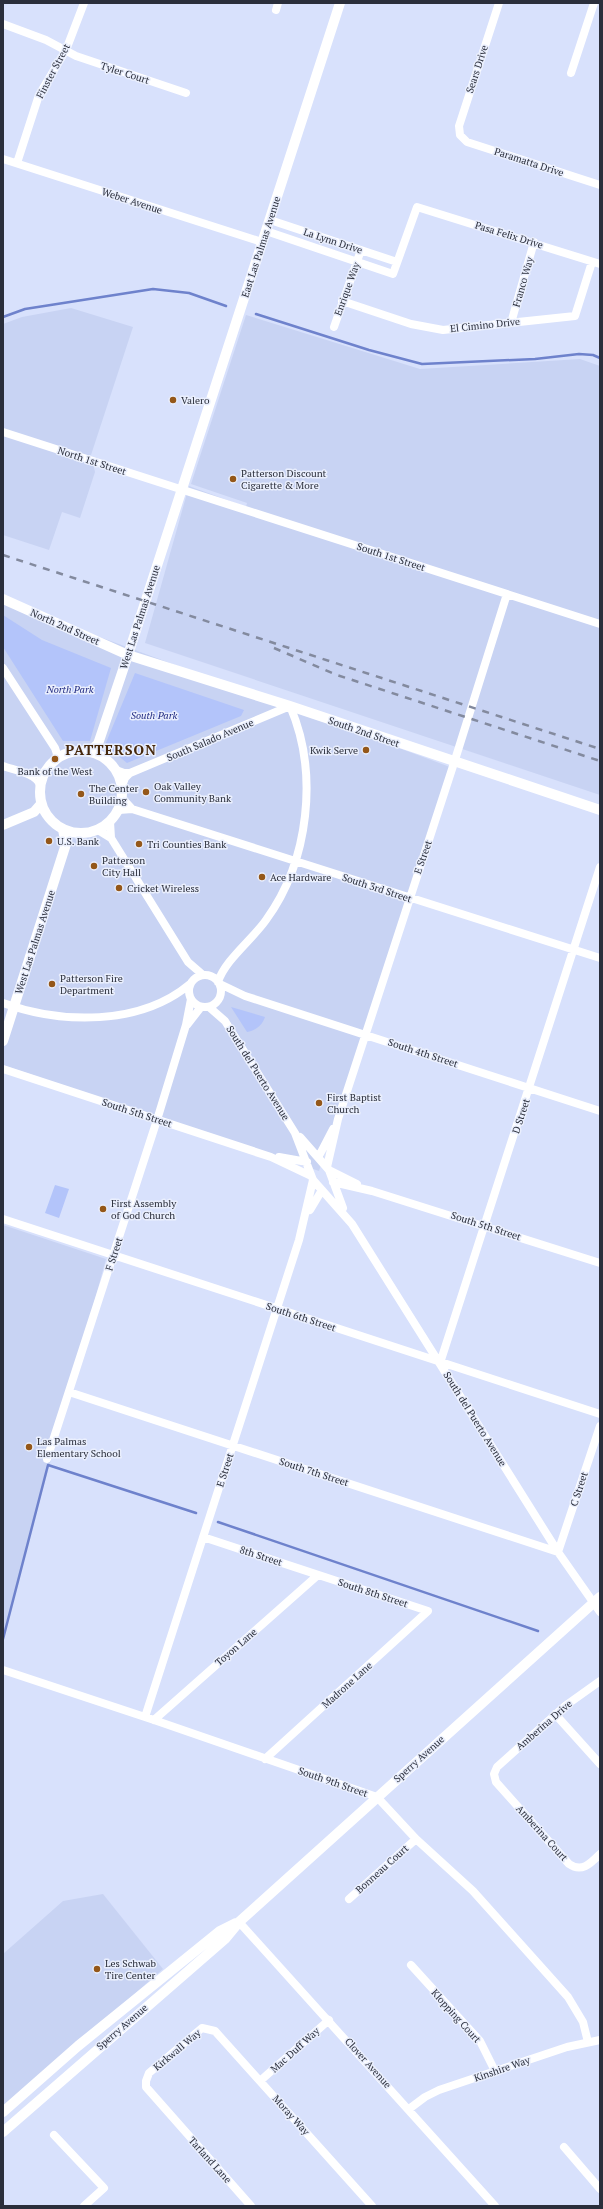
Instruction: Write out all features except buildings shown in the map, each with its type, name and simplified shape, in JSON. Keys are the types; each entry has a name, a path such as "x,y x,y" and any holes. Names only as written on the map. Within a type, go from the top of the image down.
{"main road":[{"name":"East Las Palmas Avenue","path":"182,490 340,3"},
{"name":"West Las Palmas Avenue","path":"89,752 98,744 182,490"},
{"name":"North 2nd Street","path":"3,599 128,655"},
{"name":"South 2nd Street","path":"128,655 290,706 454,763 600,810"},
{"path":"98,744 102,757"},
{"path":"3,824 31,814 40,813 46,815 64,830 76,834 98,830 110,822 119,810 122,798 122,786 116,770 102,757 89,752 74,752 65,754 54,761 44,774 40,785 41,804 46,815"},
{"path":"31,814 41,804"},
{"name":"West Las Palmas Avenue","path":"3,1041 66,844 64,830"},
{"name":"West Las Palmas Avenue","path":"66,844 76,834"},
{"name":"Sperry Avenue","path":"3,2132 225,1938 239,1922 596,1600"},
{"name":"Sperry Avenue","path":"3,2112 89,2037 208,1940 220,1931 239,1922"}],"street":[{"name":"Finster Street","path":"17,163 39,95 66,50 84,3"},
{"name":"Sears Drive","path":"460,135 459,126 499,3"},
{"path":"571,73 594,3"},
{"name":"Tyler Court","path":"3,24 46,40 76,56 186,93"},
{"name":"Paramatta Drive","path":"460,135 467,142 600,185"},
{"name":"Weber Avenue","path":"3,159 262,242"},
{"name":"Pasa Felix Drive","path":"397,262 417,207 534,242 596,263"},
{"name":"La Lynn Drive","path":"266,231 393,274 397,262 270,220"},
{"name":"Franco Way","path":"512,323 534,242"},
{"name":"Enrique Way","path":"334,327 361,250"},
{"name":"El Cimino Drive","path":"342,301 411,324 443,330 575,316 596,263"},
{"name":"North 1st Street","path":"3,432 182,490"},
{"name":"South 1st Street","path":"182,490 600,624"},
{"name":"E Street","path":"328,1168 338,1120 454,763 507,594"},
{"path":"3,668 55,748 57,754 54,761"},
{"path":"3,1003 48,1015 91,1017 130,1012 166,1000 180,998 190,999 205,1007 220,998 219,983 222,973 230,961 257,933 269,917 279,901 296,862 303,830 306,785 298,725 290,706"},
{"name":"South Salado Avenue","path":"130,773 290,706"},
{"path":"55,748 65,754"},
{"path":"3,766 30,775 37,779 40,785"},
{"path":"116,770 124,774 130,773"},
{"path":"122,786 125,778 130,773"},
{"path":"30,775 44,774"},
{"name":"South 3rd Street","path":"122,798 132,808 296,862 600,958"},
{"name":"South 3rd Street","path":"119,810 132,808"},
{"path":"110,822 111,838"},
{"path":"98,830 111,838 188,962 219,983"},
{"name":"D Street","path":"440,1363 486,1226 575,950 600,867"},
{"path":"166,1000 191,982 230,961"},
{"path":"188,962 191,982 188,992 190,999"},
{"name":"South 4th Street","path":"219,983 245,996 600,1111"},
{"name":"South 4th Street","path":"220,998 245,996"},
{"name":"South del Puerto Avenue","path":"220,998 224,1021"},
{"name":"F Street","path":"47,1459 157,1120 186,1025 190,999"},
{"name":"F Street","path":"186,1025 205,1007"},
{"name":"South del Puerto Avenue","path":"205,1007 224,1021 295,1133 307,1161 312,1178 352,1224"},
{"name":"South 5th Street","path":"3,1069 271,1157 312,1178"},
{"name":"E Street","path":"318,1156 338,1120"},
{"name":"South del Puerto Avenue","path":"291,1126 328,1168 343,1207 352,1224 558,1552 596,1600 600,1612"},
{"path":"293,1159 298,1150 295,1133"},
{"path":"307,1161 318,1156"},
{"name":"South 5th Street","path":"271,1157 307,1161"},
{"name":"South 5th Street","path":"328,1168 372,1191"},
{"name":"E Street","path":"149,1718 203,1537 304,1224 312,1178"},
{"path":"323,1190 333,1183"},
{"name":"South 5th Street","path":"333,1183 372,1191 600,1263"},
{"path":"343,1207 343,1194 348,1185"},
{"name":"E Street","path":"304,1224 323,1190"},
{"name":"South 6th Street","path":"3,1219 600,1414"},
{"name":"South 7th Street","path":"69,1392 558,1552"},
{"name":"C Street","path":"558,1552 600,1426"},
{"name":"8th Street","path":"203,1537 318,1575"},
{"name":"South 8th Street","path":"318,1575 428,1611"},
{"name":"Toyon Lane","path":"149,1718 318,1575"},
{"name":"Madrone Lane","path":"265,1759 428,1611"},
{"name":"South 9th Street","path":"3,1670 149,1718 377,1797 416,1839 473,1891 568,1997 580,2016 588,2042"},
{"name":"Amberina Drive","path":"494,1774 497,1766 555,1714 600,1681"},
{"path":"555,1714 600,1764"},
{"name":"Amberina Court","path":"494,1774 496,1782 572,1866 584,1867 600,1854"},
{"name":"Bonneau Court","path":"349,1899 416,1839"},
{"name":"Clover Avenue","path":"239,1922 329,2020 495,2206"},
{"name":"Klopping Court","path":"411,1965 480,2041 495,2071"},
{"name":"Mac Duff Way","path":"260,2081 329,2020"},
{"name":"Moray Way","path":"207,2028 215,2031 372,2206"},
{"name":"Kirkwall Way","path":"168,2113 149,2092 146,2087 146,2077 197,2030 207,2028"},
{"name":"Kinshire Way","path":"409,2109 439,2090 588,2042 600,2040"},
{"name":"Tarland Lane","path":"168,2113 251,2206"},
{"path":"54,2135 104,2188 84,2206"},
{"path":"564,2148 600,2189"}],"shaded area":[{"path":"71,308 133,327 91,455 95,472 80,518 62,512 49,550 3,535 3,324 22,317"},
{"path":"246,315 420,369 580,359 600,366 600,795 145,643 189,486 246,507 247,503 191,484"},
{"path":"3,601 450,767 319,1171 3,1065"},
{"name":"Las Palmas Elementary School","path":"3,1225 106,1259 3,1635"},
{"path":"103,1894 163,1969 3,2109 3,1954 63,1901"}],"green space":[{"name":"North Park","path":"3,615 42,640 111,668 90,741 63,741 3,647"},
{"name":"South Park","path":"135,673 244,710 241,716 127,763 105,745"},
{"path":"231,1007 265,1017 258,1027 247,1032"},
{"path":"55,1185 69,1189 59,1218 45,1213"}],"waterway":[{"path":"3,317 25,309 153,289 189,293 226,306"},
{"path":"256,314 369,350 422,364 535,359 579,354 593,355 600,358"},
{"path":"3,1639 48,1465 196,1513"},
{"path":"218,1522 538,1631"}],"railway":[{"path":"3,555 600,749"},
{"path":"274,648 337,675 600,761"}],"place":[{"name":"Valero","path":"173,400"},
{"name":"Patterson Discount Cigarette & More","path":"233,479"},
{"name":"Kwik Serve","path":"366,750"},
{"name":"Bank of the West","path":"55,759"},
{"name":"Oak Valley Community Bank","path":"146,792"},
{"name":"The Center Building","path":"81,794"},
{"name":"U.S. Bank","path":"49,841"},
{"name":"Tri Counties Bank","path":"139,844"},
{"name":"Patterson City Hall","path":"94,866"},
{"name":"Ace Hardware","path":"262,877"},
{"name":"Cricket Wireless","path":"119,888"},
{"name":"Patterson Fire Department","path":"52,984"},
{"name":"First Baptist Church","path":"319,1103"},
{"name":"First Assembly of God Church","path":"103,1209"},
{"name":"Las Palmas Elementary School","path":"29,1447"},
{"name":"Les Schwab Tire Center","path":"97,1969"}],"district":[{"name":"PATTERSON","path":"111,749"}]}
